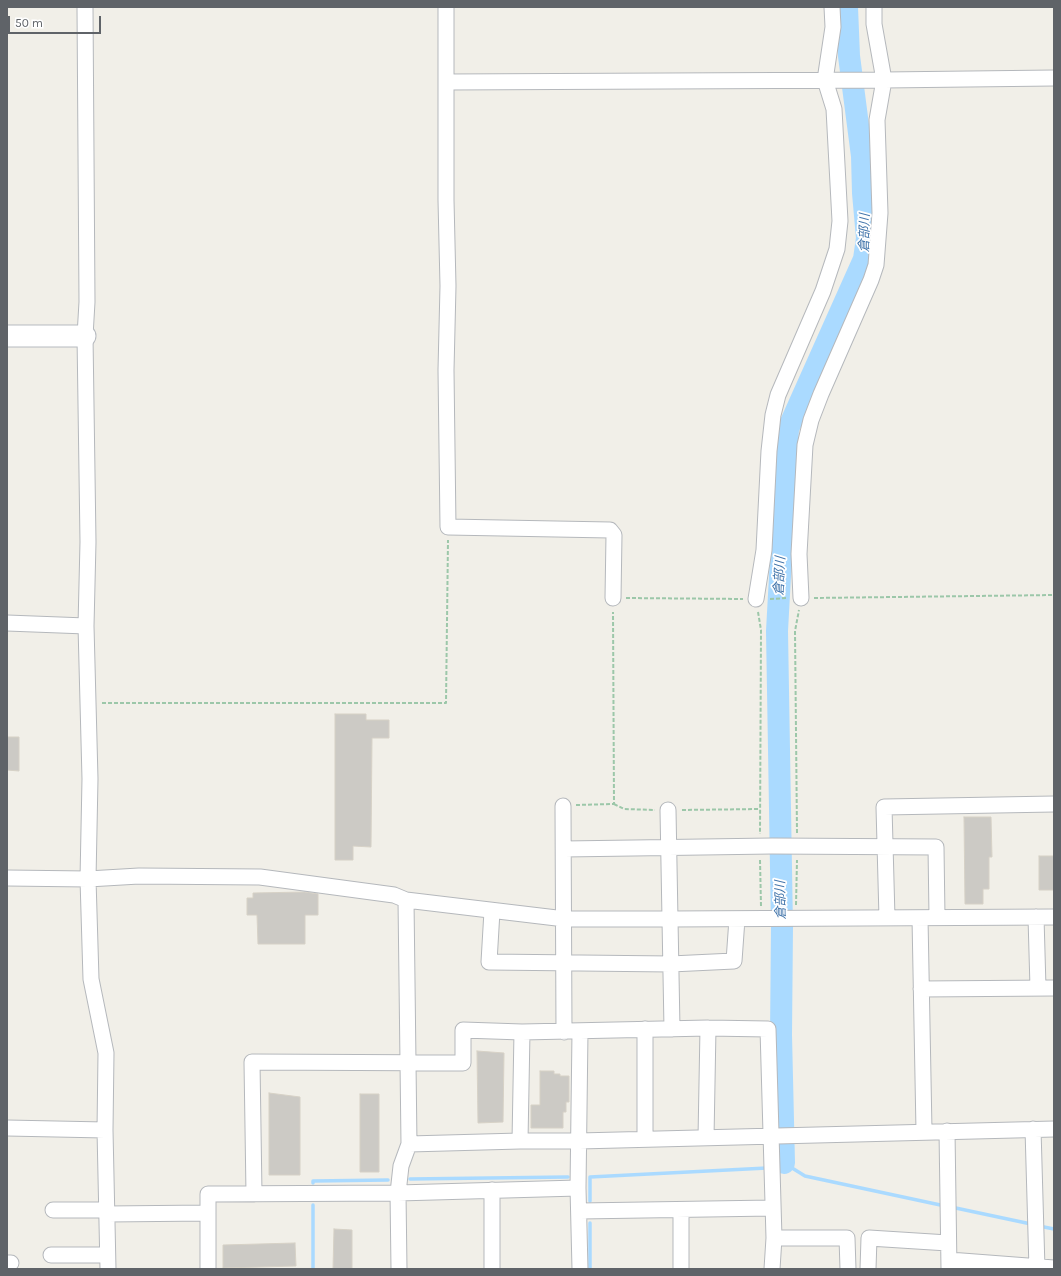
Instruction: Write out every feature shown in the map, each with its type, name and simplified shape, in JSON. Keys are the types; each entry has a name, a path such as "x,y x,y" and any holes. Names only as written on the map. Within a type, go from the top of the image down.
{"street":[{"path":"51,1255 108,1262 105,1130 106,1053 91,979 88,879 90,779 86,626 88,542 85,336 87,294 85,7"},
{"path":"446,7 446,200 448,286 446,370 448,527 610,530 614,535 613,598"},
{"path":"761,599 769,450 773,415 778,395 823,291 837,249 840,221 834,109 827,80 833,27 832,7"},
{"path":"798,598 805,445 811,420 821,394 871,280 876,265 880,213 877,120 884,80 874,24 874,7"},
{"path":"447,82 1054,78"},
{"path":"7,336 85,336"},
{"path":"7,623 86,626"},
{"path":"887,918 884,807 1054,804"},
{"path":"563,806 565,919 564,1032"},
{"path":"668,810 670,847 672,1029"},
{"path":"564,849 779,846 936,847 937,917"},
{"path":"7,878 88,879 139,876 260,878 394,895 406,900 565,919 1054,917"},
{"path":"399,1269 398,1193 401,1166 409,1144 406,900"},
{"path":"492,911 489,962 671,964 734,961 737,919"},
{"path":"1036,917 1038,988"},
{"path":"920,918 924,1131"},
{"path":"921,990 1054,988"},
{"path":"706,1138 708,1028"},
{"path":"254,1194 252,1062 463,1063 463,1030 580,1032 644,1029 768,1029 774,1238 772,1269"},
{"path":"644,1029 645,1138"},
{"path":"520,1140 522,1032"},
{"path":"580,1032 578,1188 580,1211 580,1269"},
{"path":"7,1128 105,1130"},
{"path":"1033,1129 1036,1268"},
{"path":"409,1144 520,1140 579,1141 645,1138 706,1138 924,1131 1054,1129"},
{"path":"947,1131 949,1264 1054,1268"},
{"path":"208,1269 208,1194 398,1193 578,1188"},
{"path":"492,1190 492,1269"},
{"path":"580,1211 772,1208"},
{"path":"52,1210 208,1213"},
{"path":"681,1210 681,1269"},
{"path":"774,1238 848,1238 848,1269"},
{"path":"868,1269 869,1238 948,1243"}],"path":[{"path":"88,702 94,704 446,703 448,527"},
{"path":"614,804 613,598 761,599 1054,594"},
{"path":"780,919 779,846 798,598"},
{"path":"761,599 760,810 779,846 780,919"},
{"path":"563,806 614,804 624,809 760,810"}],"building":[{"path":"335,714 366,714 366,720 389,720 389,738 372,738 371,847 353,846 353,860 335,860"},
{"path":"7,737 19,737 19,771 7,770"},
{"path":"964,817 991,817 992,857 989,857 989,889 983,889 983,904 965,904"},
{"path":"1039,856 1054,856 1054,890 1039,890"},
{"path":"305,892 318,894 318,915 305,915 305,944 258,944 257,915 247,915 247,898 253,898 253,893"},
{"path":"477,1051 504,1053 503,1122 478,1123"},
{"path":"540,1071 554,1071 554,1074 560,1074 560,1076 569,1076 569,1102 566,1102 566,1112 563,1112 563,1128 531,1128 531,1105 540,1105"},
{"path":"269,1093 300,1097 300,1175 269,1175"},
{"path":"360,1094 379,1094 379,1172 360,1172"},
{"path":"334,1229 352,1230 352,1269 333,1269"},
{"path":"295,1243 296,1266 223,1268 223,1245"}],"waterway":[{"name":"倉部川","path":"784,1163 781,1035 782,927 777,631 788,429 864,259 867,238 863,193 862,156 849,56 847,7"},
{"path":"775,1166 784,1163 805,1176 945,1206"},
{"path":"590,1201 590,1177 767,1168"},
{"path":"410,1179 568,1177"},
{"path":"313,1183 313,1181 388,1180"},
{"path":"313,1205 313,1269"},
{"path":"951,1207 1031,1224"},
{"path":"590,1223 590,1269"},
{"path":"1039,1226 1054,1229"}]}
